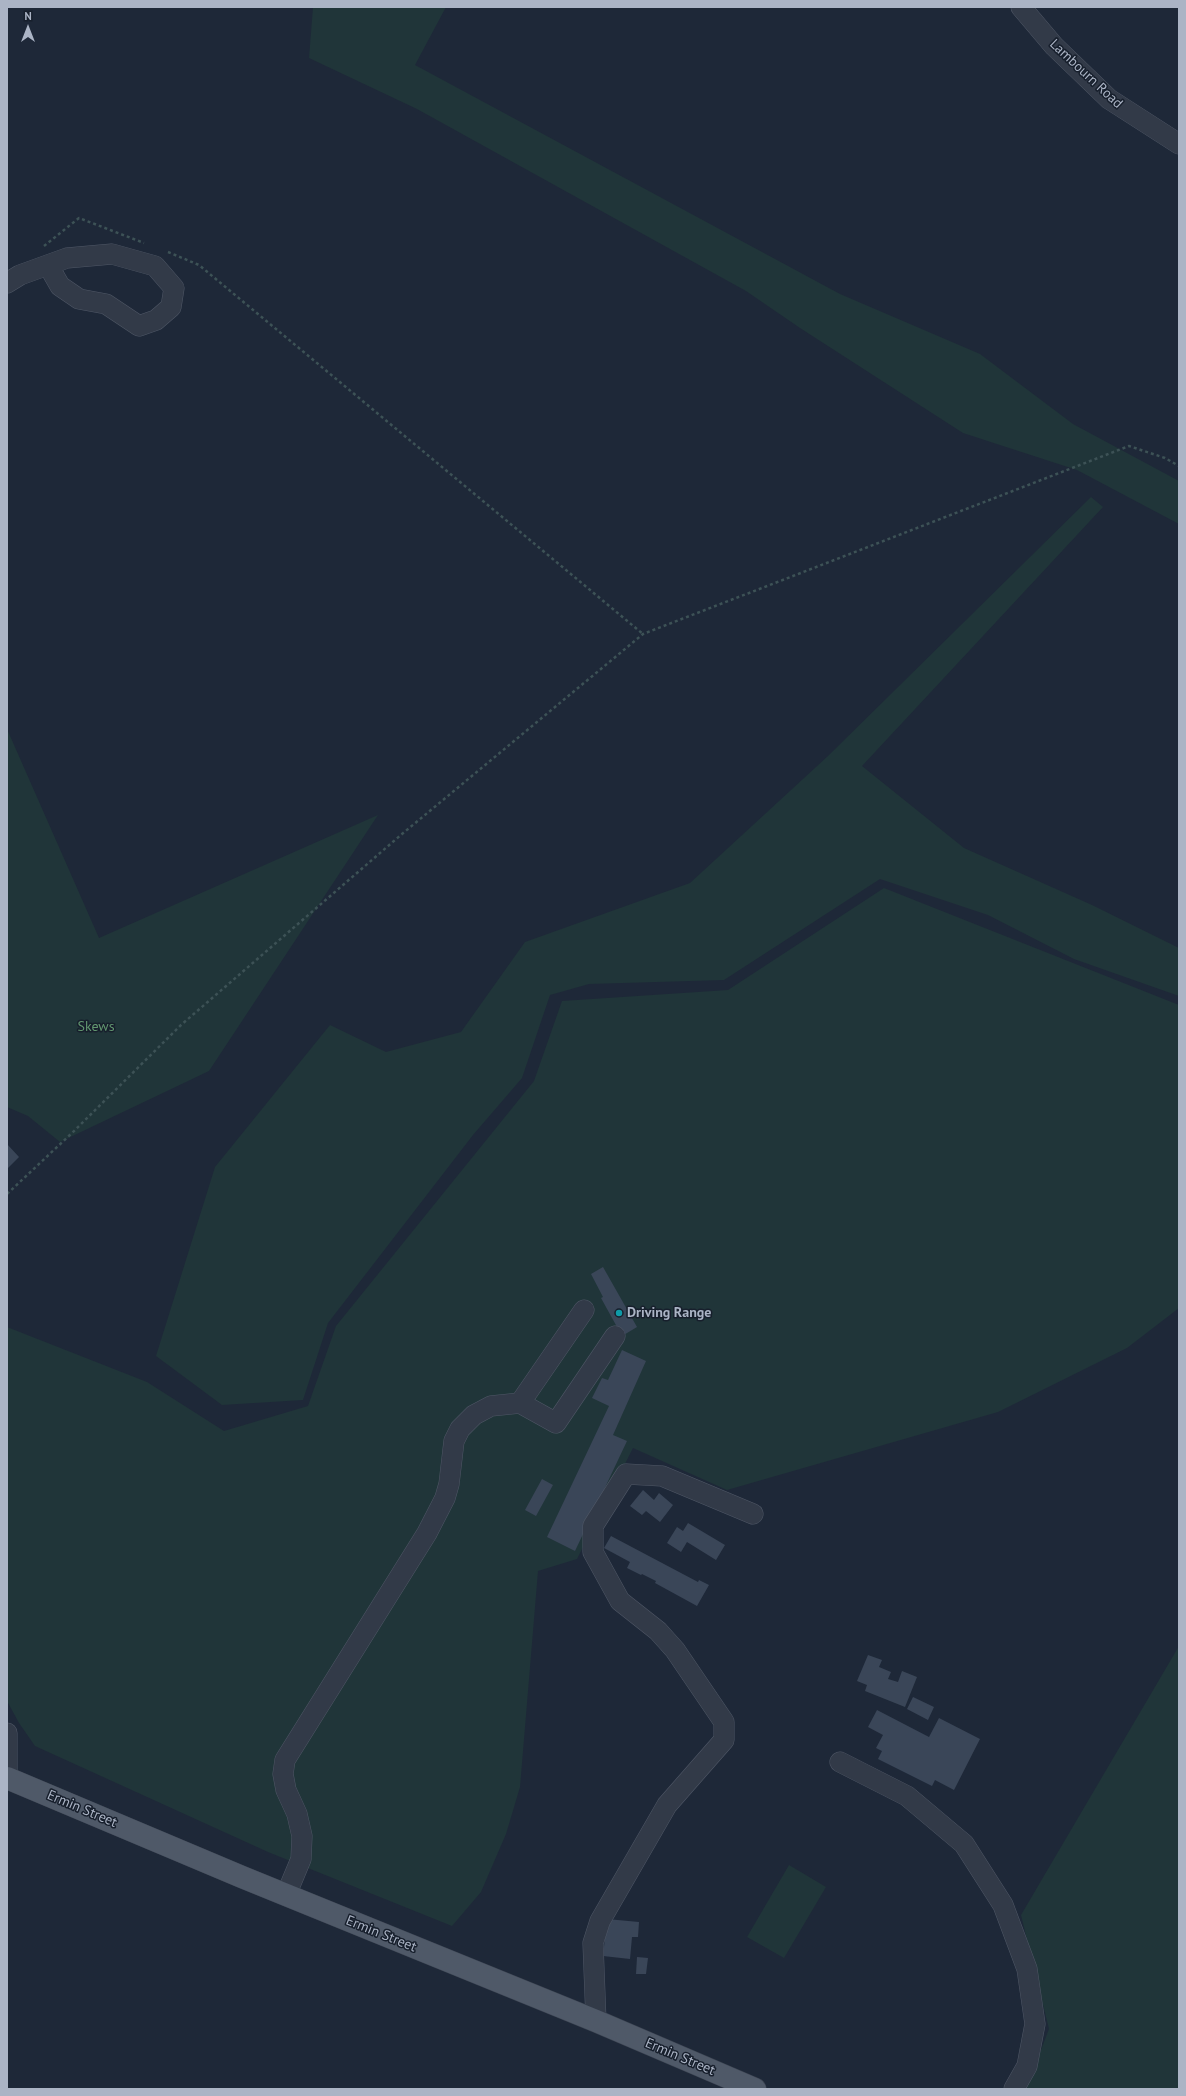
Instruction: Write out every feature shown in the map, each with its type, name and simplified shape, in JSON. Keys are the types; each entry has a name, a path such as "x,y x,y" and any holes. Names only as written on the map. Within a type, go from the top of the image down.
{"main road":[{"name":"Ermin Street","path":"7,1778 286,1895 596,2021 755,2089"}],"street":[{"name":"Lambourn Road","path":"1021,7 1054,46 1109,99 1179,144"},
{"path":"7,283 44,257 67,258 112,254 155,266 174,288 171,307 156,320 139,326 106,304 79,299 60,286 44,257"},
{"path":"520,1404 584,1310"},
{"path":"286,1895 300,1860 302,1836 297,1814 286,1790 283,1774 285,1760 426,1533 445,1498 449,1484 454,1442 460,1429 474,1415 491,1406 520,1404 556,1423 615,1336"},
{"path":"596,2021 593,1943 600,1921 667,1805 724,1740 724,1722 675,1650 658,1632 620,1601 593,1552 593,1526 626,1474 662,1476 753,1514"},
{"path":"7,1733 7,1778"},
{"path":"840,1762 907,1796 964,1844 1003,1905 1027,1969 1035,2024 1027,2066 1014,2089"}],"path":[{"path":"44,257 79,218 148,244"},
{"path":"162,250 199,265 644,634"},
{"path":"7,1194 72,1133 181,1025 402,834 644,634 1129,446 1165,458 1179,466"}],"green space":[{"path":"313,7 446,7 415,65 840,294 980,354 1073,424 1179,481 1179,524 1077,470 963,433 800,328 746,291 417,109 309,58"},
{"path":"1091,497 1103,507 862,766 964,848 1092,905 1179,948 1179,996 1074,959 988,915 880,879 724,980 589,984 550,995 522,1078 473,1135 328,1323 303,1400 222,1405 156,1356 215,1167 330,1025 386,1052 461,1032 525,942 690,883 828,756"},
{"name":"Skews","path":"7,729 99,938 378,815 209,1071 60,1142 28,1116 7,1107"},
{"path":"884,888 1179,1005 1179,1308 1127,1348 998,1412 727,1490 633,1448 577,1559 538,1571 520,1787 506,1834 481,1892 452,1926 268,1852 35,1746 19,1723 7,1701 7,1327 147,1382 224,1431 308,1406 336,1326 534,1081 562,1001 728,990"},
{"path":"1179,1646 1179,2089 1026,2089 1049,2029 1021,1915"},
{"path":"789,1865 826,1887 784,1958 747,1937"}],"building":[{"path":"7,1144 19,1157 7,1169"},
{"name":"Driving Range","path":"603,1267 637,1327 622,1336 601,1298 603,1297 591,1274"},
{"path":"622,1350 646,1361 613,1435 627,1441 575,1551 547,1537 609,1406 592,1398 602,1378 608,1380"},
{"path":"542,1479 553,1485 536,1516 525,1510"},
{"path":"643,1490 654,1500 659,1493 673,1505 660,1522 646,1511 642,1515 630,1506"},
{"path":"688,1523 725,1545 716,1560 687,1542 681,1552 667,1543 677,1527 683,1531"},
{"path":"611,1536 698,1582 699,1580 709,1585 697,1606 655,1583 656,1581 627,1568 630,1562 604,1548"},
{"path":"868,1655 882,1660 879,1667 891,1672 888,1679 898,1682 902,1671 917,1677 905,1707 865,1691 867,1685 857,1681"},
{"path":"913,1697 934,1707 928,1720 907,1709"},
{"path":"877,1710 929,1737 939,1718 980,1739 954,1790 935,1780 932,1786 878,1759 882,1751 876,1748 883,1735 868,1727"},
{"path":"607,1919 639,1922 638,1937 632,1937 630,1959 603,1956"},
{"path":"637,1957 648,1958 646,1974 636,1974"}],"place":[{"name":"Driving Range","path":"619,1313"}]}
